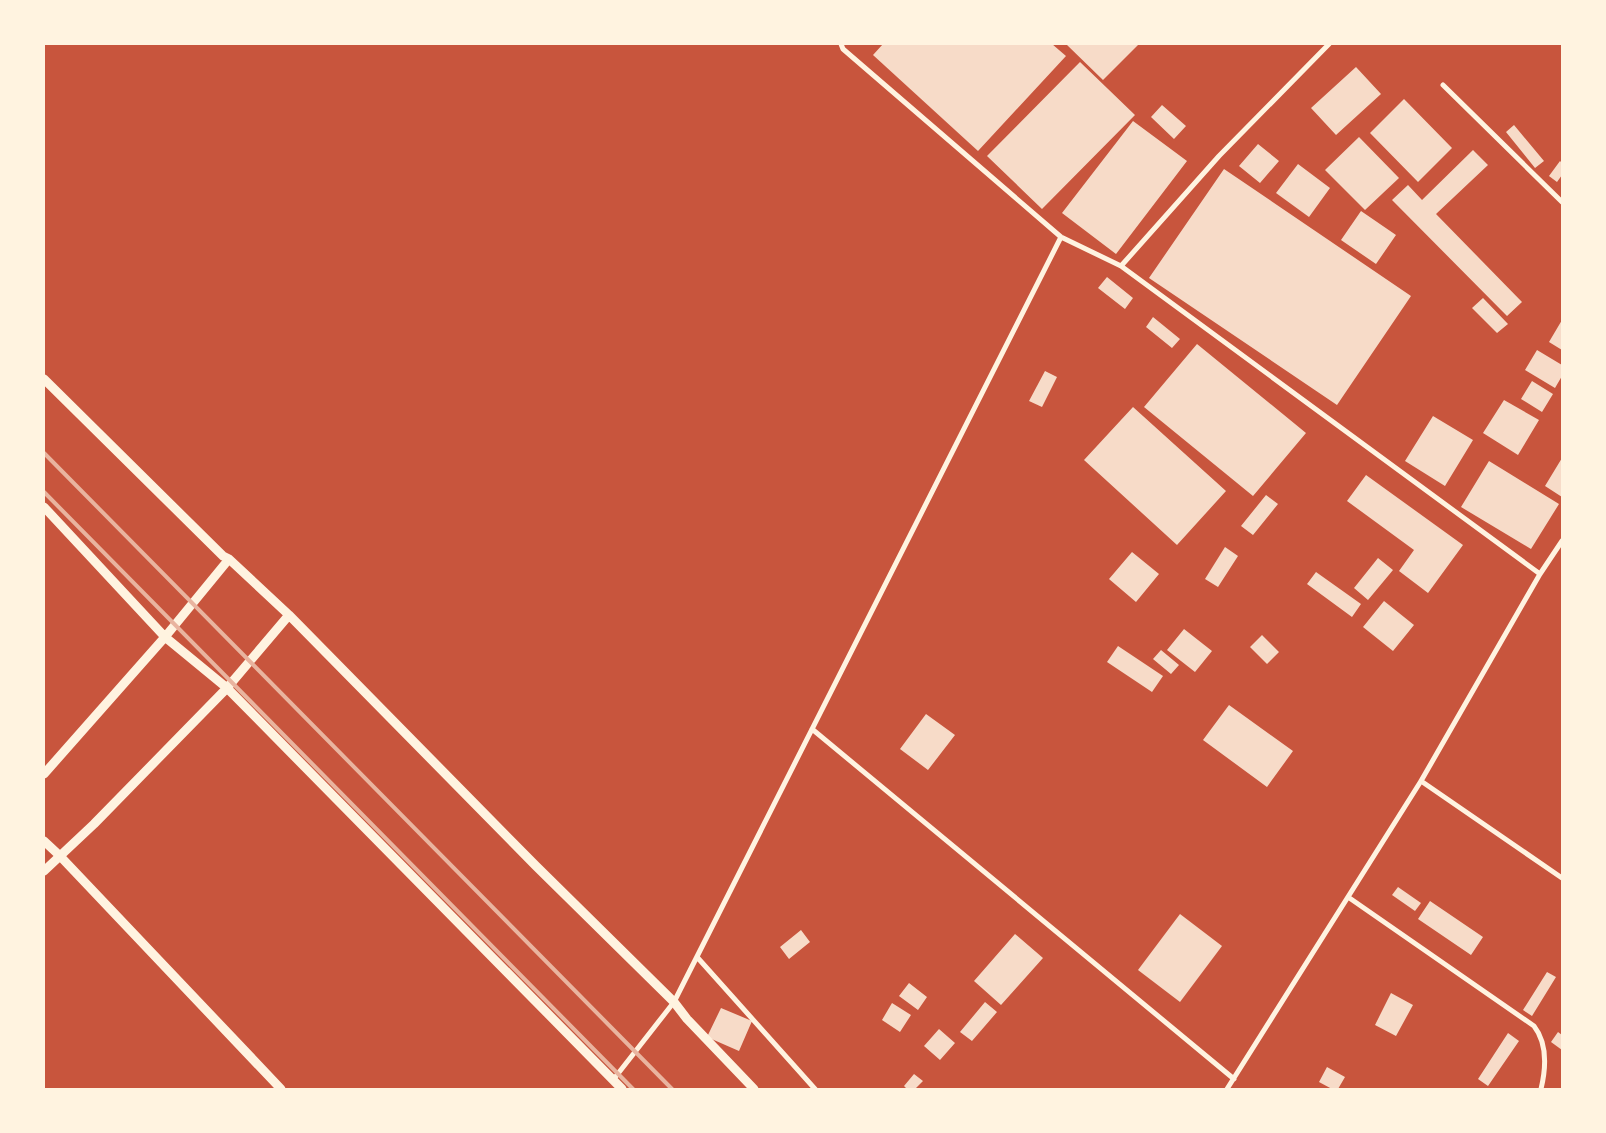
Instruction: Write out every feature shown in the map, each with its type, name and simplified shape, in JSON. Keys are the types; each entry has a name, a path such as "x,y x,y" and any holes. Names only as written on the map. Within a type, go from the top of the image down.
{"street":[{"path":"840,44 843,49 1061,237 1121,266 1540,574"},
{"path":"1121,266 1219,156 1329,44"},
{"path":"1443,85 1562,202"},
{"path":"613,1080 674,1002 1061,237"},
{"path":"44,379 223,556 228,558 289,615 536,866 674,1002 687,1019 754,1089"},
{"path":"44,507 165,637 227,688 622,1089"},
{"path":"1228,1089 1421,781 1540,574 1562,541"},
{"path":"44,774 165,637 228,558"},
{"path":"44,871 94,824 227,688 289,615"},
{"path":"812,729 1234,1079"},
{"path":"1421,781 1562,878"},
{"path":"44,841 281,1089"},
{"path":"1348,897 1534,1026 1542,1040 1544,1055 1544,1075 1541,1089"},
{"path":"696,957 815,1089"}],"building":[{"path":"883,44 1052,44 1066,56 978,151 873,55"},
{"path":"1066,44 1136,44 1138,45 1103,80"},
{"path":"1080,62 1135,115 1042,209 987,156"},
{"path":"1356,67 1381,94 1336,135 1311,108"},
{"path":"1404,99 1452,148 1418,182 1370,133"},
{"path":"1162,105 1186,126 1174,139 1151,117"},
{"path":"1133,121 1187,161 1116,254 1062,213"},
{"path":"1514,125 1544,161 1535,168 1506,132"},
{"path":"1359,137 1399,178 1365,210 1325,170"},
{"path":"1258,144 1279,161 1260,183 1239,166"},
{"path":"1473,150 1488,165 1436,214 1522,302 1507,316 1392,200 1408,185 1422,200"},
{"path":"1560,161 1562,163 1562,175 1557,182 1549,176"},
{"path":"1298,164 1330,188 1309,217 1276,193"},
{"path":"1224,169 1411,296 1337,405 1149,278"},
{"path":"1361,211 1396,235 1376,264 1341,240"},
{"path":"1107,277 1133,298 1125,309 1098,288"},
{"path":"1483,298 1508,324 1497,333 1472,308"},
{"path":"1153,317 1180,339 1172,348 1146,327"},
{"path":"1562,320 1562,350 1549,342"},
{"path":"1197,344 1306,433 1253,496 1144,407"},
{"path":"1537,350 1562,365 1562,376 1555,388 1525,370"},
{"path":"1045,371 1057,377 1042,407 1029,401"},
{"path":"1532,381 1553,394 1542,412 1521,399"},
{"path":"1504,400 1539,420 1518,455 1483,433"},
{"path":"1133,407 1226,491 1177,545 1084,460"},
{"path":"1433,416 1473,440 1445,486 1405,461"},
{"path":"1562,458 1562,497 1545,486"},
{"path":"1489,461 1559,504 1531,549 1461,507"},
{"path":"1366,475 1463,545 1428,593 1399,571 1414,550 1347,501"},
{"path":"1266,495 1278,504 1253,535 1241,526"},
{"path":"1225,547 1238,556 1218,587 1205,579"},
{"path":"1132,552 1159,574 1136,602 1109,579"},
{"path":"1378,558 1393,570 1368,600 1354,588"},
{"path":"1316,572 1361,604 1352,617 1307,584"},
{"path":"1384,601 1414,625 1393,651 1363,627"},
{"path":"1184,629 1212,651 1195,672 1167,650"},
{"path":"1262,635 1279,652 1267,664 1250,647"},
{"path":"1118,646 1163,676 1152,692 1107,662"},
{"path":"1161,650 1179,665 1171,674 1153,659"},
{"path":"1229,705 1293,751 1267,787 1203,740"},
{"path":"926,714 955,735 928,770 900,749"},
{"path":"1398,887 1421,903 1415,911 1392,895"},
{"path":"1430,901 1483,937 1471,955 1418,919"},
{"path":"1180,914 1222,946 1180,1002 1138,970"},
{"path":"801,930 810,942 789,959 780,947"},
{"path":"1015,934 1043,958 1001,1005 974,981"},
{"path":"1547,972 1556,977 1532,1016 1523,1010"},
{"path":"909,983 927,997 918,1010 899,996"},
{"path":"1391,993 1413,1005 1396,1036 1375,1025"},
{"path":"985,1002 997,1012 972,1041 960,1032"},
{"path":"892,1003 911,1015 900,1032 882,1020"},
{"path":"721,1008 752,1021 739,1051 707,1037"},
{"path":"939,1029 955,1043 940,1060 924,1046"},
{"path":"1558,1032 1562,1035 1562,1050 1551,1042"},
{"path":"1508,1033 1519,1041 1488,1086 1478,1079"},
{"path":"1327,1067 1345,1077 1338,1089 1332,1089 1319,1082"},
{"path":"914,1074 923,1081 915,1089 907,1089 904,1086"}],"railway":[{"path":"44,453 672,1089"},
{"path":"44,492 633,1089"}]}
